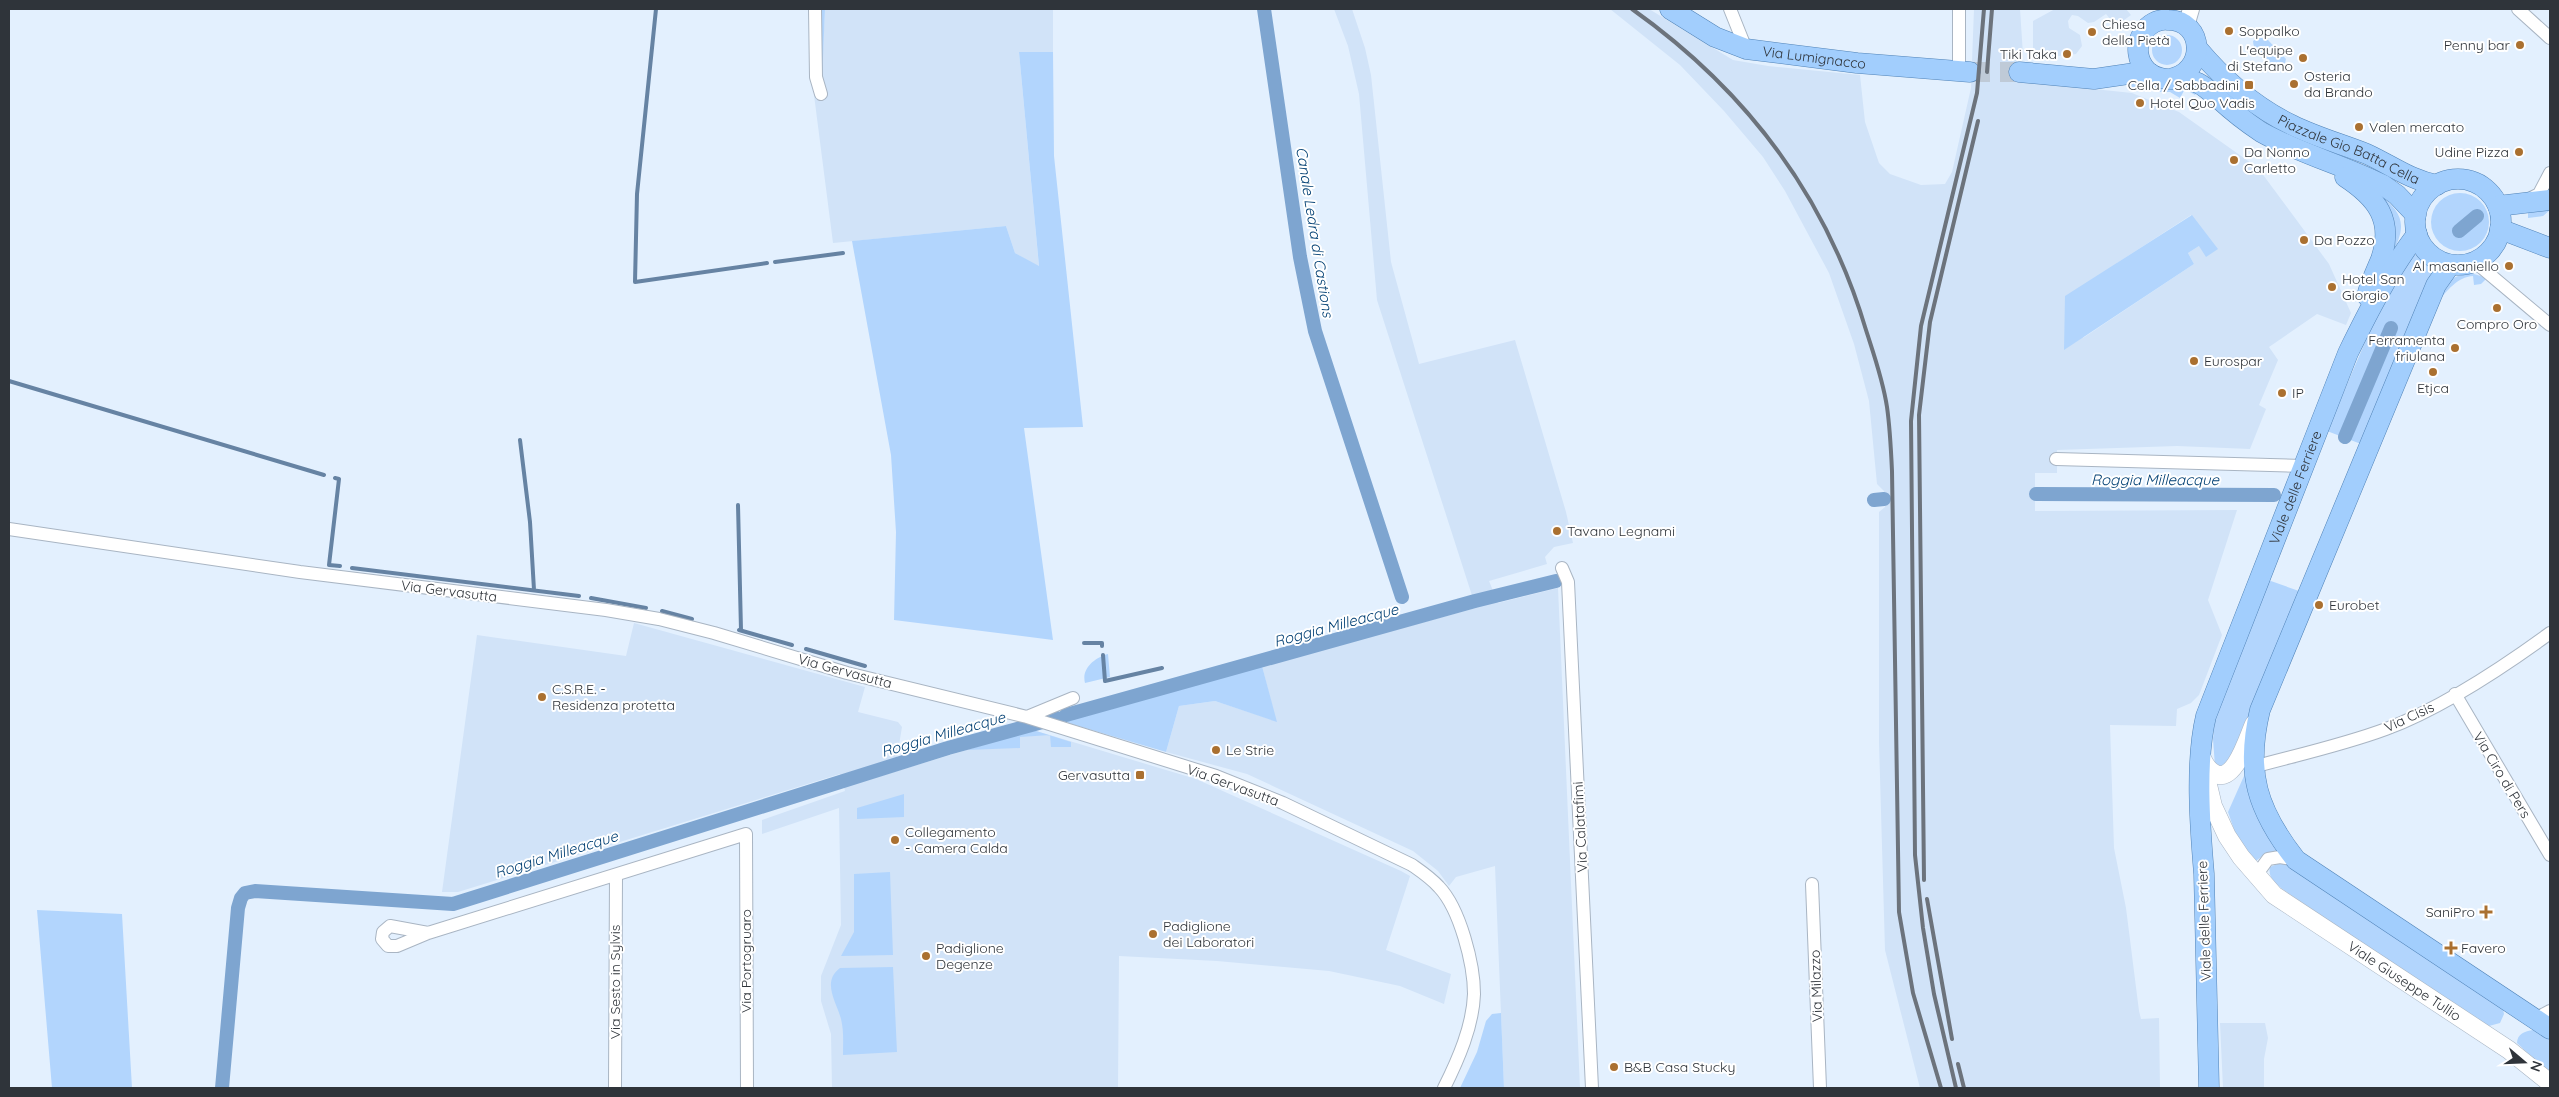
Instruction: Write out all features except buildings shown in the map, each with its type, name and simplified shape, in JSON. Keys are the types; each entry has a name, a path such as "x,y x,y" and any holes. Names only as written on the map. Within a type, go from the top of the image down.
{"main road":[{"name":"Via Lumignacco","path":"1670,9 1714,37 1746,49 1848,62 1964,72"},
{"name":"Piazzale Gio Batta Cella","path":"2160,15 2176,20 2188,17 2197,48 2196,59 2190,69 2180,76 2160,77 2140,62 2138,46 2144,31 2160,15"},
{"name":"Piazzale Gio Batta Cella","path":"2197,48 2221,75 2271,114 2299,129 2368,155 2413,179 2436,185"},
{"name":"Piazzale Gio Batta Cella","path":"2020,72 2094,79 2135,73 2198,83 2250,124 2301,150 2383,185 2397,195 2416,215 2421,201 2436,185 2452,180 2468,180 2489,192 2498,206"},
{"path":"2301,150 2363,190 2376,202 2383,216 2386,234 2384,247 2368,291 2365,319"},
{"path":"2416,215 2417,234 2426,251 2441,262 2450,265 2463,265 2475,262 2494,245 2500,229 2498,206 2550,200"},
{"path":"2500,229 2550,248"},
{"name":"Viale delle Ferriere","path":"2209,1088 2204,874 2201,844 2201,753 2203,727 2210,702 2348,354 2365,319 2402,253 2417,234"},
{"path":"2201,753 2209,769 2216,775 2226,775 2234,769 2436,285 2450,265"},
{"path":"2260,710 2255,732 2253,767 2259,795 2270,820 2296,860 2545,1020"},
{"name":"Viale delle Ferriere","path":"2201,753 2217,816"},
{"name":"Viale Giuseppe Tullio","path":"2217,816 2236,850 2274,895 2509,1050 2550,1083"}],"street":[{"path":"815,9 816,77 821,94"},
{"path":"1730,9 1746,49"},
{"path":"1959,9 1964,72"},
{"path":"2518,9 2550,38"},
{"path":"2523,203 2539,194 2550,173"},
{"path":"2475,262 2550,325"},
{"path":"2056,459 2302,466"},
{"name":"Via Gervasutta","path":"9,529 175,555 606,610 659,619 846,673 1031,718 1254,790 1412,865 1429,877 1448,898 1470,961 1474,995 1467,1033 1444,1088"},
{"name":"Via Calatafimi","path":"1562,568 1568,582 1592,1088"},
{"name":"Via Cisis","path":"2253,767 2386,729 2454,694 2515,658 2550,633"},
{"name":"Via Ciro di Pers","path":"2454,694 2550,855"},
{"path":"1031,718 1073,698"},
{"name":"Via Portogruaro","path":"616,875 746,834 747,1088"},
{"path":"2258,878 2260,870 2268,859 2280,857 2296,860"},
{"path":"428,933 616,875"},
{"name":"Via Sesto in Sylvis","path":"615,1088 616,875"},
{"name":"Via Milazzo","path":"1812,884 1820,1088"}],"shaded area":[{"path":"821,9 825,9 822,82"},
{"path":"825,9 1053,9 1053,52 1019,52 1039,267 1015,253 1006,226 833,243 814,95 821,93"},
{"path":"1334,9 1352,9 1365,48 1371,75 1391,262 1419,364 1515,340 1566,512 1573,543 1554,547 1545,557 1547,564 1489,581 1498,603 1558,588 1580,1088 1504,1088 1495,866 1456,877 1449,886 1438,871 1413,851 1247,774 1166,752 1179,706 1215,701 1276,721 1262,666 1476,608 1377,300 1359,94 1348,46"},
{"path":"1610,9 1649,9 1733,60 1768,66 1860,75 1865,122 1879,163 1890,174 1921,185 1945,184 1952,172 1971,88 1974,9 2020,9 2023,55 2022,59 2017,60 2017,81 2132,93 2179,112 2258,168 2329,264 2351,313 2346,325 2317,314 2269,347 2278,360 2259,405 2266,409 2250,449 2177,446 2057,450 2057,473 2035,473 2035,511 2237,510 2208,600 2222,635 2199,695 2191,703 2177,709 2176,726 2110,725 2114,848 2126,908 2141,1019 2159,1018 2160,1088 1920,1088 1885,950 1879,742 1879,512 1885,507 1884,491 1877,484 1869,401 1854,344 1829,273 1785,191 1763,157 1724,111 1680,65","holes":["2191,215 2199,246 2188,253 2194,264 2083,338 2117,263"]},
{"path":"2055,9 2126,9 2131,15 2116,26 2106,14 2094,22 2088,23 2078,16 2072,15 2068,21 2069,28 2080,35 2082,46 2076,54 2033,59 2033,21"},
{"path":"2167,35 2178,39 2182,50 2178,61 2167,65 2156,61 2152,50 2156,39"},
{"path":"2259,37 2268,40 2286,59 2283,71 2264,59 2256,51 2253,41"},
{"path":"1019,52 1053,52 1054,156 1083,427 1024,428 1053,640 894,620 896,532 891,455 852,241 1006,226 1015,253 1039,266"},
{"path":"2133,81 2198,90 2195,95 2185,89 2180,98 2170,92 2158,92 2147,87 2131,88 2130,83"},
{"path":"2375,191 2394,208 2401,224 2398,241 2387,263"},
{"path":"2460,193 2476,198 2484,206 2489,222 2484,238 2476,246 2460,251 2444,246 2436,238 2431,222 2436,206 2444,198"},
{"path":"2550,210 2543,216 2528,218 2528,212"},
{"path":"2192,215 2218,249 2206,257 2199,246 2188,253 2194,264 2064,350 2065,296"},
{"path":"2412,252 2434,271 2361,444 2327,431 2372,326"},
{"path":"2474,274 2487,278 2481,284 2474,285 2473,276 2462,279 2453,285 2437,303 2440,292 2446,284 2459,275"},
{"path":"2268,580 2299,591 2230,764 2228,767 2215,766 2213,739 2215,720"},
{"path":"634,623 865,687 858,712 898,722 902,727 897,757 861,769 864,781 1033,730 1196,779 1401,871 1410,876 1386,950 1451,974 1444,1004 1400,986 1329,971 1217,961 1119,956 1118,1088 832,1088 831,1034 821,1001 821,976 841,925 839,808 762,834 762,820 845,791 840,774 458,892 442,892 477,635 626,656"},
{"path":"1108,654 1110,677 1085,683 1085,673 1090,664"},
{"path":"1262,666 1277,722 1215,701 1179,706 1166,752 1068,723 1067,719"},
{"path":"1033,730 1049,735 1020,737 1020,748 967,750"},
{"path":"1050,735 1071,742 1071,747 1051,747"},
{"path":"2248,767 2279,853 2264,855 2253,863 2237,838 2228,812"},
{"path":"904,794 904,817 857,819 857,808"},
{"path":"2280,863 2287,864 2503,1009 2504,1014 2500,1023 2489,1026 2480,1022 2283,889 2274,882 2270,872 2270,867"},
{"path":"890,872 893,955 841,956 854,932 854,874"},
{"path":"37,910 122,914 132,1088 52,1088"},
{"path":"893,967 897,1052 843,1055 842,1024 831,986 834,974 840,968"},
{"path":"1501,1013 1504,1088 1460,1088 1477,1052 1486,1021 1492,1014"},
{"path":"2220,1023 2265,1023 2268,1038 2264,1059 2264,1088 2223,1088"},
{"path":"2533,1030 2550,1039 2550,1074 2517,1043 2518,1037 2527,1031"}],"waterway":[{"path":"656,9 637,194 635,282 767,263"},
{"name":"Canale Ledra di Castions","path":"1264,9 1300,257 1315,331 1402,597"},
{"path":"2459,231 2477,216"},
{"path":"775,262 843,253"},
{"name":"Roggia Milleacque","path":"2345,437 2391,328"},
{"path":"9,381 324,475"},
{"path":"520,440 530,522 534,590"},
{"path":"335,478 339,479 329,565 340,566"},
{"name":"Roggia Milleacque","path":"2036,494 2274,495"},
{"name":"Roggia Milleacque","path":"1874,500 1884,499"},
{"path":"738,505 741,630"},
{"path":"352,568 579,596"},
{"name":"Roggia Milleacque","path":"1066,715 1475,601 1556,581"},
{"path":"591,598 646,608"},
{"path":"662,611 692,619"},
{"path":"739,630 792,645"},
{"path":"1084,643 1102,643 1102,646"},
{"path":"806,649 865,666"},
{"path":"1103,655 1105,681 1162,668"},
{"name":"Roggia Milleacque","path":"222,1088 238,908 241,898 245,893 255,891 453,904 948,748 1057,718"}],"tunnel":[{"path":"1970,72 2019,72"}],"railway":[{"path":"1632,9 1711,74 1746,111 1777,149 1804,190 1829,234 1849,281 1878,368 1887,407 1892,471 1899,912 1913,993 1941,1088"},
{"path":"1956,1088 1934,994 1923,928 1915,855 1911,421 1921,326 1977,93 1984,9"},
{"path":"1987,72 1992,9"},
{"path":"1924,880 1919,415 1930,322 1978,121"},
{"path":"1927,899 1952,1039"},
{"path":"1958,1064 1964,1088"}],"place":[{"name":"Soppalko","path":"2229,31"},
{"name":"Chiesa della Pietà","path":"2092,32"},
{"name":"Penny bar","path":"2520,45"},
{"name":"Tiki Taka","path":"2067,54"},
{"name":"L'equipe di Stefano","path":"2303,58"},
{"name":"Osteria da Brando","path":"2294,84"},
{"name":"Cella / Sabbadini","path":"2249,85"},
{"name":"Hotel Quo Vadis","path":"2140,103"},
{"name":"Valen mercato","path":"2359,127"},
{"name":"Udine Pizza","path":"2519,152"},
{"name":"Da Nonno Carletto","path":"2234,160"},
{"name":"Da Pozzo","path":"2304,240"},
{"name":"Al masaniello","path":"2509,266"},
{"name":"Hotel San Giorgio","path":"2332,287"},
{"name":"Compro Oro","path":"2497,308"},
{"name":"Ferramenta friulana","path":"2455,348"},
{"name":"Eurospar","path":"2194,361"},
{"name":"Etjca","path":"2433,372"},
{"name":"IP","path":"2282,393"},
{"name":"Tavano Legnami","path":"1557,531"},
{"name":"Eurobet","path":"2319,605"},
{"name":"C.S.R.E. - Residenza protetta","path":"542,697"},
{"name":"Le Strie","path":"1216,750"},
{"name":"Gervasutta","path":"1140,775"},
{"name":"Collegamento - Camera Calda","path":"895,840"},
{"name":"SaniPro","path":"2486,912"},
{"name":"Padiglione dei Laboratori","path":"1153,934"},
{"name":"Favero","path":"2451,948"},
{"name":"Padiglione Degenze","path":"926,956"},
{"name":"B&B Casa Stucky","path":"1614,1067"}]}
